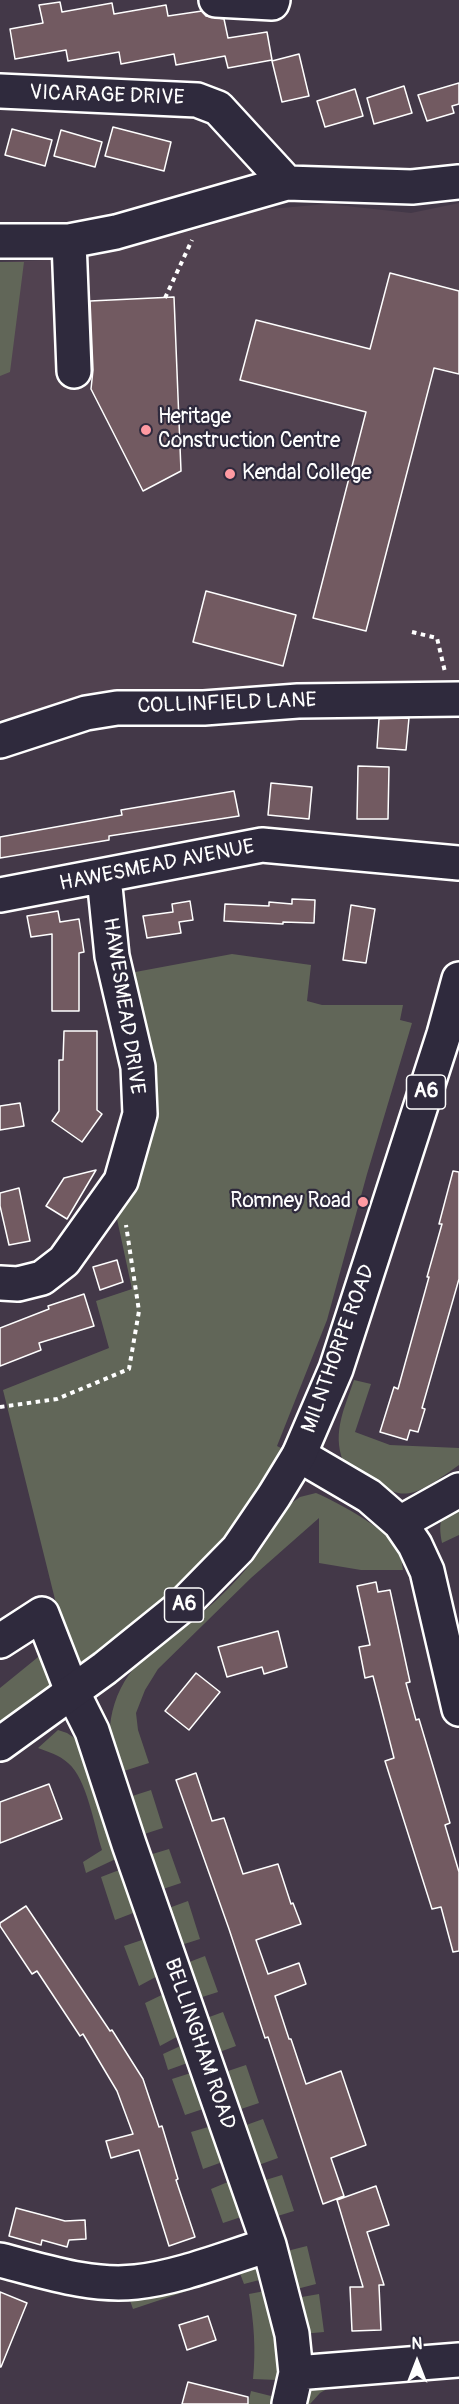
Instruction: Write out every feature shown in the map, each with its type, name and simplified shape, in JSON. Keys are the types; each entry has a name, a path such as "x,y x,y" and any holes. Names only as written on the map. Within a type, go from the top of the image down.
{"main road":[{"path":"216,0 272,3 273,0"},
{"name":"VICARAGE DRIVE","path":"0,91 197,100 218,108 287,183"},
{"path":"0,241 69,241 116,232 287,183 412,187 459,182"},
{"path":"69,241 74,370"},
{"name":"COLLINFIELD LANE","path":"0,741 86,713 117,708 204,708 298,701 455,699"},
{"name":"HAWESMEAD AVENUE","path":"0,895 104,877 262,845 459,863"},
{"name":"HAWESMEAD DRIVE","path":"0,1283 18,1284 42,1278 56,1267 83,1237 121,1181 140,1114 138,1067 112,956 104,877"},
{"name":"MILNTHORPE ROAD","path":"0,1744 105,1668 183,1605 238,1549 299,1455 336,1369 441,1044 459,979"},
{"path":"299,1455 369,1496 400,1522 416,1545 427,1571 459,1709"},
{"path":"400,1522 459,1490"},
{"name":"BELLINGHAM ROAD","path":"0,1641 42,1614 72,1691 92,1731 129,1844 269,2245 292,2334 296,2373 289,2404"},
{"path":"0,2260 86,2281 135,2282 181,2273 269,2245"},
{"path":"296,2373 459,2360"}],"path":[{"path":"165,298 191,242"},
{"path":"412,632 437,638 455,699"},
{"path":"0,1407 57,1399 129,1369 139,1311 123,1214 111,1196"}],"shaded area":[{"name":"Kendal College","path":"459,203 459,685 47,709 0,720 0,262 65,259 95,254 210,226 246,211 327,204 411,213"}],"green space":[{"path":"0,262 24,262 10,372 0,376"},
{"path":"232,954 311,965 307,1001 322,1005 403,1005 400,1020 412,1023 327,1320 277,1446 289,1452 232,1533 153,1609 73,1672 3,1390 109,1348 96,1301 132,1289 117,1219 135,1181 130,973"},
{"path":"354,1380 371,1384 355,1432 390,1445 459,1448 459,1465 424,1488 411,1493 401,1493 378,1484 343,1461 339,1430"},
{"path":"316,1493 351,1511 388,1537 401,1555 403,1570 361,1570 319,1563 319,1518 251,1578 158,1669 145,1690 136,1713 138,1730 149,1763 124,1771 118,1770 110,1741 110,1726 117,1696 133,1669 148,1654 198,1617 232,1585 258,1553 290,1504 300,1497"},
{"path":"459,1502 459,1535 442,1543 440,1529 444,1514"},
{"path":"48,1649 61,1684 0,1729 0,1688"},
{"path":"58,1730 79,1741 122,1856 86,1873 83,1862 102,1850 85,1791 75,1770 68,1763 38,1748"},
{"path":"151,1790 163,1828 138,1836 126,1798"},
{"path":"169,1849 181,1883 157,1891 146,1856"},
{"path":"127,1867 141,1910 115,1920 101,1877"},
{"path":"188,1901 200,1939 178,1946 166,1909"},
{"path":"151,1937 163,1973 139,1986 124,1946"},
{"path":"205,1956 218,1992 196,1999 184,1964"},
{"path":"170,1991 184,2033 160,2046 145,2003"},
{"path":"223,2012 236,2046 214,2054 201,2020"},
{"path":"187,2043 193,2061 168,2070 163,2054"},
{"path":"246,2065 259,2103 235,2111 222,2073"},
{"path":"197,2071 209,2107 185,2115 172,2079"},
{"path":"263,2119 278,2158 253,2167 238,2128"},
{"path":"215,2125 228,2160 203,2169 191,2132"},
{"path":"282,2175 294,2211 271,2218 259,2182"},
{"path":"235,2179 247,2215 223,2223 211,2189"},
{"path":"307,2246 316,2284 293,2290 283,2252"},
{"path":"236,2263 257,2265 267,2278 244,2284"},
{"path":"227,2265 232,2276 133,2309 129,2298"},
{"path":"270,2290 279,2357 277,2380 253,2379 254,2336 249,2294"},
{"path":"319,2294 324,2332 302,2334 296,2298"},
{"path":"328,2384 327,2389 310,2404 298,2404 310,2390"},
{"path":"251,2391 275,2397 274,2404 248,2404"}],"building":[{"path":"60,2 62,12 112,3 114,14 166,5 168,16 202,11 206,16 224,19 228,38 267,32 272,60 228,68 225,56 176,65 174,54 121,64 119,52 68,61 66,50 15,59 10,29 43,23 39,5"},
{"path":"299,54 309,96 282,102 272,61"},
{"path":"459,83 459,104 452,106 454,113 427,121 418,95"},
{"path":"404,86 412,113 374,124 367,98"},
{"path":"355,89 363,116 325,127 317,101"},
{"path":"113,127 171,142 164,171 105,156"},
{"path":"12,129 52,140 45,166 5,155"},
{"path":"61,130 102,142 95,167 54,156"},
{"path":"390,273 459,291 459,374 434,368 366,631 313,618 366,412 240,380 256,320 370,349"},
{"name":"Heritage Construction Centre","path":"174,297 181,471 143,491 91,389 93,370 90,301"},
{"path":"206,591 296,615 283,666 193,642"},
{"path":"409,718 406,750 377,748 379,719"},
{"path":"358,766 389,767 388,819 357,819"},
{"path":"271,783 312,787 309,819 268,815"},
{"path":"234,791 239,816 109,836 109,840 0,858 0,837 122,815 121,810"},
{"path":"292,899 315,900 314,923 224,921 225,904 269,906 269,902 292,904"},
{"path":"190,901 193,920 179,922 181,933 147,938 143,916 173,912 172,904"},
{"path":"351,905 375,909 366,963 343,960"},
{"path":"58,911 60,922 79,919 84,952 79,953 79,1011 52,1011 52,934 31,937 27,916"},
{"path":"64,1031 97,1031 97,1110 102,1114 82,1142 52,1121 59,1111 59,1060 63,1060"},
{"path":"20,1103 24,1126 0,1130 0,1106"},
{"path":"96,1170 67,1219 46,1206 64,1178"},
{"path":"453,1171 459,1172 459,1279 422,1408 425,1409 418,1432 410,1430 407,1440 380,1432 394,1387 398,1389 429,1277 427,1277 442,1224 439,1224"},
{"path":"19,1188 30,1241 9,1245 0,1206 0,1193"},
{"path":"117,1260 123,1282 100,1290 93,1267"},
{"path":"84,1294 94,1326 39,1343 41,1350 0,1366 0,1328 49,1309 48,1306"},
{"path":"376,1582 378,1592 390,1590 410,1682 406,1683 450,1823 445,1825 459,1872 459,1951 453,1952 441,1907 432,1909 385,1761 394,1758 373,1676 365,1678 359,1647 370,1645 357,1586"},
{"path":"278,1631 287,1667 264,1674 262,1667 227,1677 218,1647"},
{"path":"196,1673 220,1692 189,1730 165,1711"},
{"path":"196,1773 212,1821 224,1818 243,1874 278,1864 291,1904 293,1903 301,1924 256,1940 268,1974 299,1963 306,1984 275,1996 289,2039 291,2039 306,2084 341,2071 366,2145 331,2158 344,2196 323,2204 268,2037 265,2038 176,1780"},
{"path":"49,1784 62,1819 0,1843 0,1802"},
{"path":"26,1906 143,2079 159,2127 162,2126 178,2179 176,2180 195,2237 169,2246 139,2150 111,2158 106,2141 133,2134 117,2091 83,2034 80,2036 37,1971 32,1974 0,1926 0,1923"},
{"path":"376,2186 389,2225 367,2232 384,2285 379,2285 381,2330 352,2331 350,2287 363,2287 337,2200"},
{"path":"16,2208 65,2221 85,2220 86,2239 69,2240 67,2247 42,2240 41,2245 9,2236"},
{"path":"0,2292 27,2303 1,2367 0,2367"},
{"path":"208,2316 216,2340 187,2350 179,2325"},
{"path":"188,2382 248,2397 248,2404 182,2404"}],"place":[{"name":"Heritage Construction Centre","path":"146,430"},
{"name":"Kendal College","path":"230,474"},
{"name":"Romney Road","path":"363,1202"}]}
